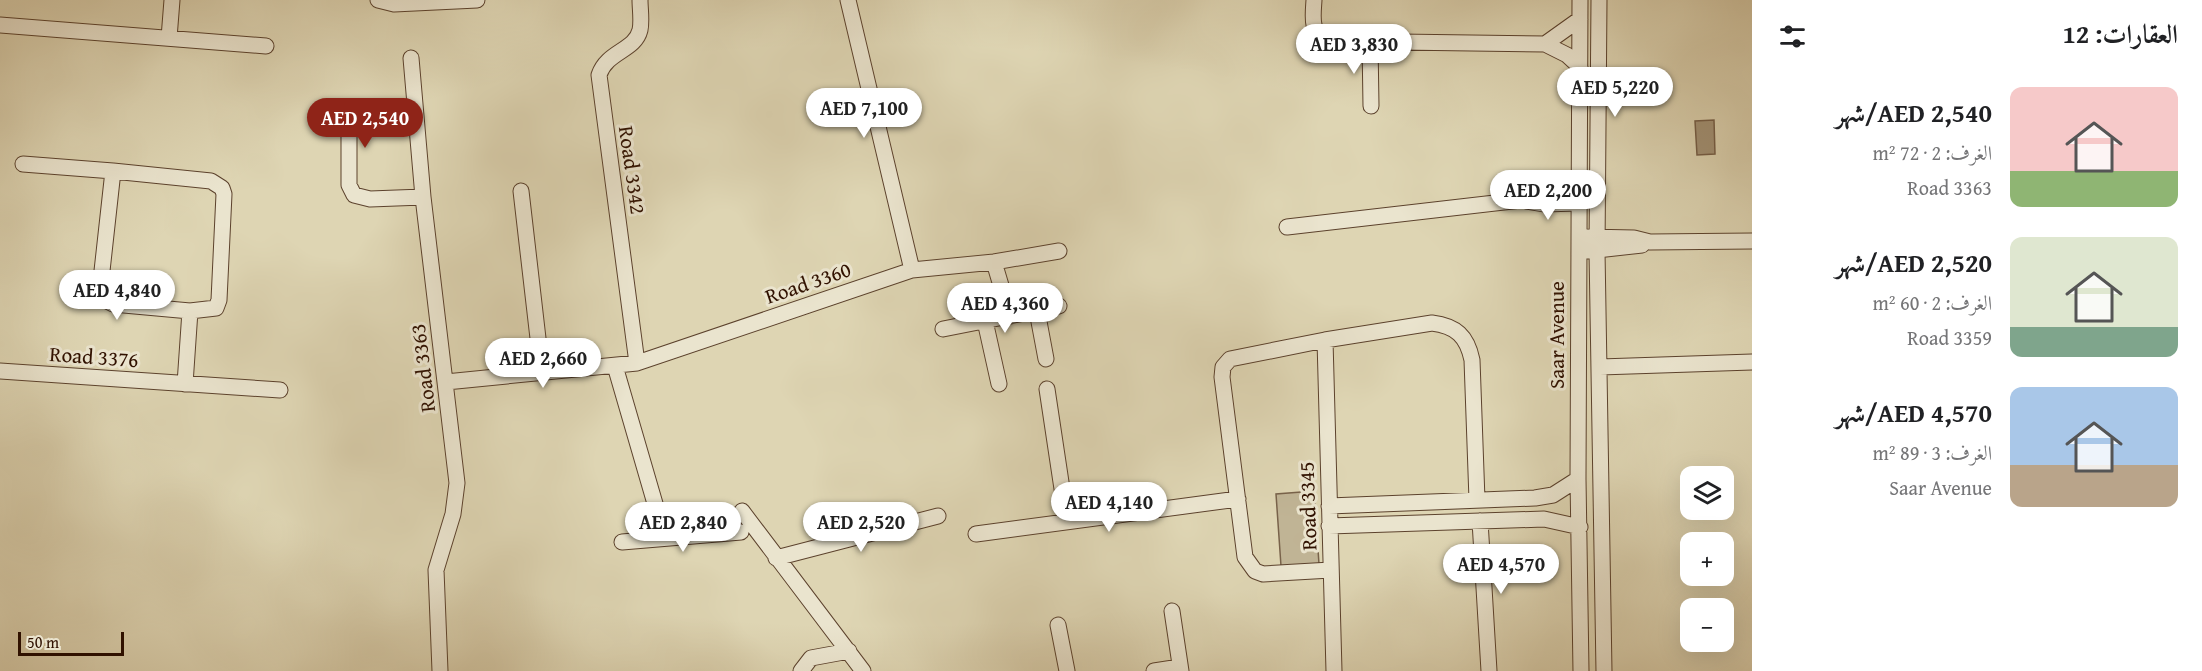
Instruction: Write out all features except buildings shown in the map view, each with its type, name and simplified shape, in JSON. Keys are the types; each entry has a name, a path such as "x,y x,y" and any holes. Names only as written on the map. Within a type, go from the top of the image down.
{"street":[{"path":"169,38 172,0"},
{"path":"378,0 393,4 477,0"},
{"name":"Road 3342","path":"637,363 599,75 603,63 632,44 638,36 641,27 640,0"},
{"path":"848,0 912,270"},
{"path":"1314,0 1313,24 1320,37 1333,43 1545,44 1567,55 1580,67"},
{"name":"Saar Avenue","path":"1580,0 1578,479 1581,671"},
{"name":"Saar Avenue","path":"1599,0 1597,244 1604,671"},
{"path":"1545,44 1580,20"},
{"path":"0,25 266,46"},
{"path":"1370,43 1371,106"},
{"name":"Road 3363","path":"411,58 423,197 446,382 456,499 436,570 440,671"},
{"path":"349,110 349,185 354,195 370,199 423,197"},
{"path":"23,164 113,171 211,180 222,188 224,194 219,304 212,310 190,311 113,304 101,296 113,171"},
{"path":"1521,200 1538,192 1578,186"},
{"path":"521,191 543,373"},
{"path":"1287,227 1521,200 1544,204 1578,203"},
{"path":"1579,244 1597,244 1634,238 1650,242 1752,241"},
{"name":"Road 3360","path":"446,382 637,363 912,270 994,262 1059,251"},
{"path":"994,262 1010,316"},
{"path":"943,329 1059,306"},
{"path":"185,384 190,311"},
{"path":"1037,311 1046,359"},
{"path":"985,321 999,384"},
{"path":"1331,570 1271,574 1255,570 1245,557 1223,367 1230,359 1239,355 1432,323 1447,325 1460,333 1469,345 1472,360 1489,671"},
{"name":"Road 3345","path":"1325,340 1334,671"},
{"path":"1600,367 1752,362"},
{"path":"615,366 665,538"},
{"name":"Road 3376","path":"0,371 280,390"},
{"path":"1047,388 1067,522"},
{"path":"1329,506 1541,498 1553,495 1578,479"},
{"path":"976,534 1238,499"},
{"path":"1479,500 1480,521"},
{"path":"742,511 863,671"},
{"path":"776,558 938,516"},
{"path":"1329,526 1544,519 1580,527"},
{"path":"622,542 741,532"},
{"path":"1154,671 1180,669 1172,611"},
{"path":"1058,624 1066,671"},
{"path":"801,671 811,658 849,651"}],"shaded area":[{"path":"1714,120 1715,154 1697,155 1695,121"},
{"path":"1314,491 1319,564 1281,566 1276,494"}]}
